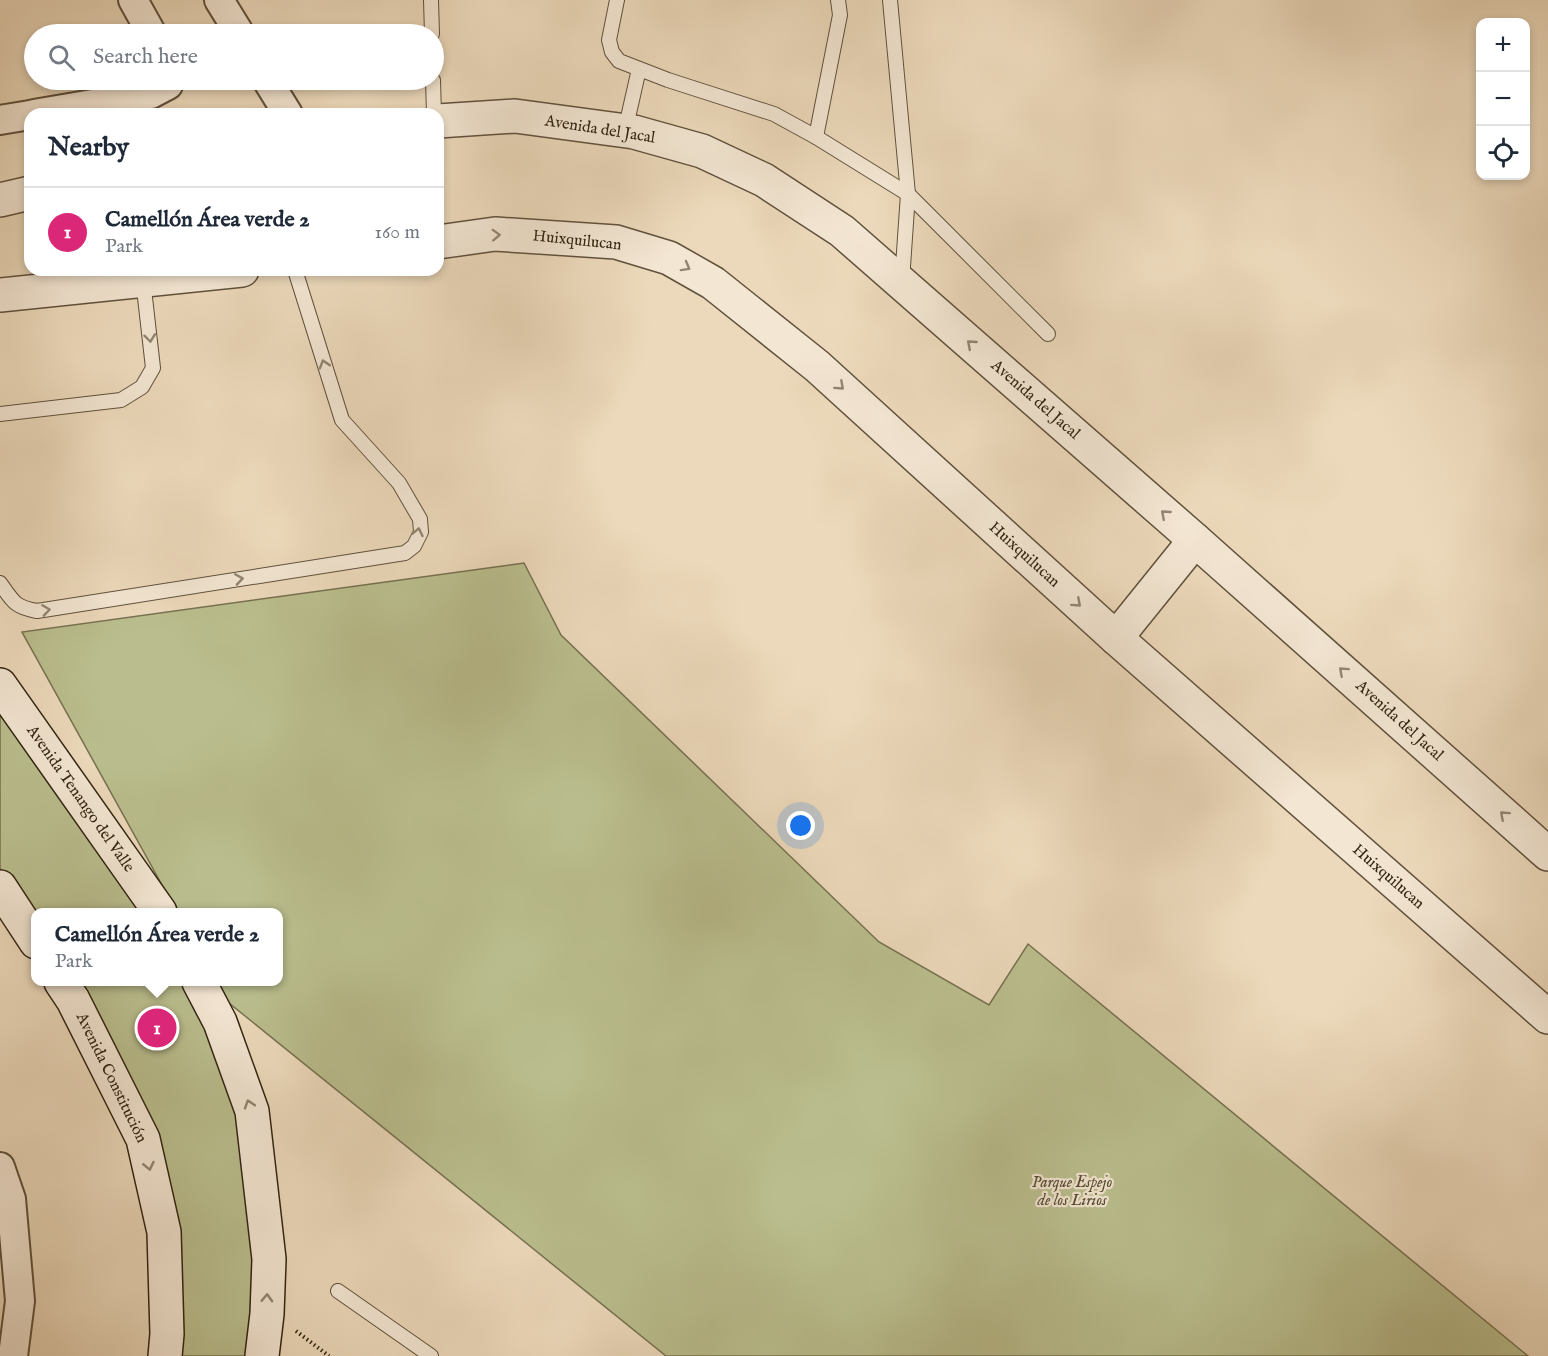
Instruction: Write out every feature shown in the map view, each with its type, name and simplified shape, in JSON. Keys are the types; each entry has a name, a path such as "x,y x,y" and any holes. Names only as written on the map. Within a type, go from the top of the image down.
{"street":[{"path":"133,0 146,24"},
{"path":"219,0 234,24"},
{"path":"68,108 151,94 157,90"},
{"path":"273,90 284,108"},
{"path":"0,120 24,116"},
{"name":"Avenida del Jacal","path":"444,121 515,116 625,131 702,151 764,180 842,231 1195,540 1548,854"},
{"path":"0,200 24,194"},
{"name":"Huixquilucan","path":"444,241 495,234 616,242 669,258 713,283 817,366 1116,638 1548,1017"},
{"path":"0,294 183,276"},
{"path":"1116,638 1195,540"},
{"name":"Avenida Tenango del Valle","path":"0,685 157,908"},
{"path":"0,887 31,934"},
{"name":"Avenida Constitución","path":"64,986 143,1138 164,1232 167,1334 165,1356"},
{"path":"202,986 220,1022 252,1111 269,1258 267,1314 262,1356"},
{"path":"0,1167 12,1199 20,1301 13,1356"}],"lane":[{"path":"431,0 432,24"},
{"path":"617,0 609,40 612,52 620,61 668,80 774,114 908,194 1048,334"},
{"path":"816,137 840,15 838,0"},
{"path":"890,0 908,194 902,283"},
{"path":"625,131 639,69"},
{"path":"433,90 434,108"},
{"path":"0,583 22,609 37,611 405,553 414,546 421,532 420,519 399,483 342,420 297,276"},
{"path":"0,414 121,400 142,387 153,368 143,280"},
{"path":"338,1291 431,1356"}],"path":[{"path":"267,1314 329,1356"}],"green space":[{"name":"Parque Espejo de los Lirios","path":"524,563 561,635 879,942 989,1005 1028,944 1528,1356 666,1356 224,999 217,986 283,986 283,908 175,908 22,632"},
{"path":"0,694 156,908 32,908 0,873"},
{"path":"72,986 198,986 247,1112 257,1356 171,1356 169,1231"}],"place":[{"name":"Camellón Área verde 2","path":"157,1028"}]}
